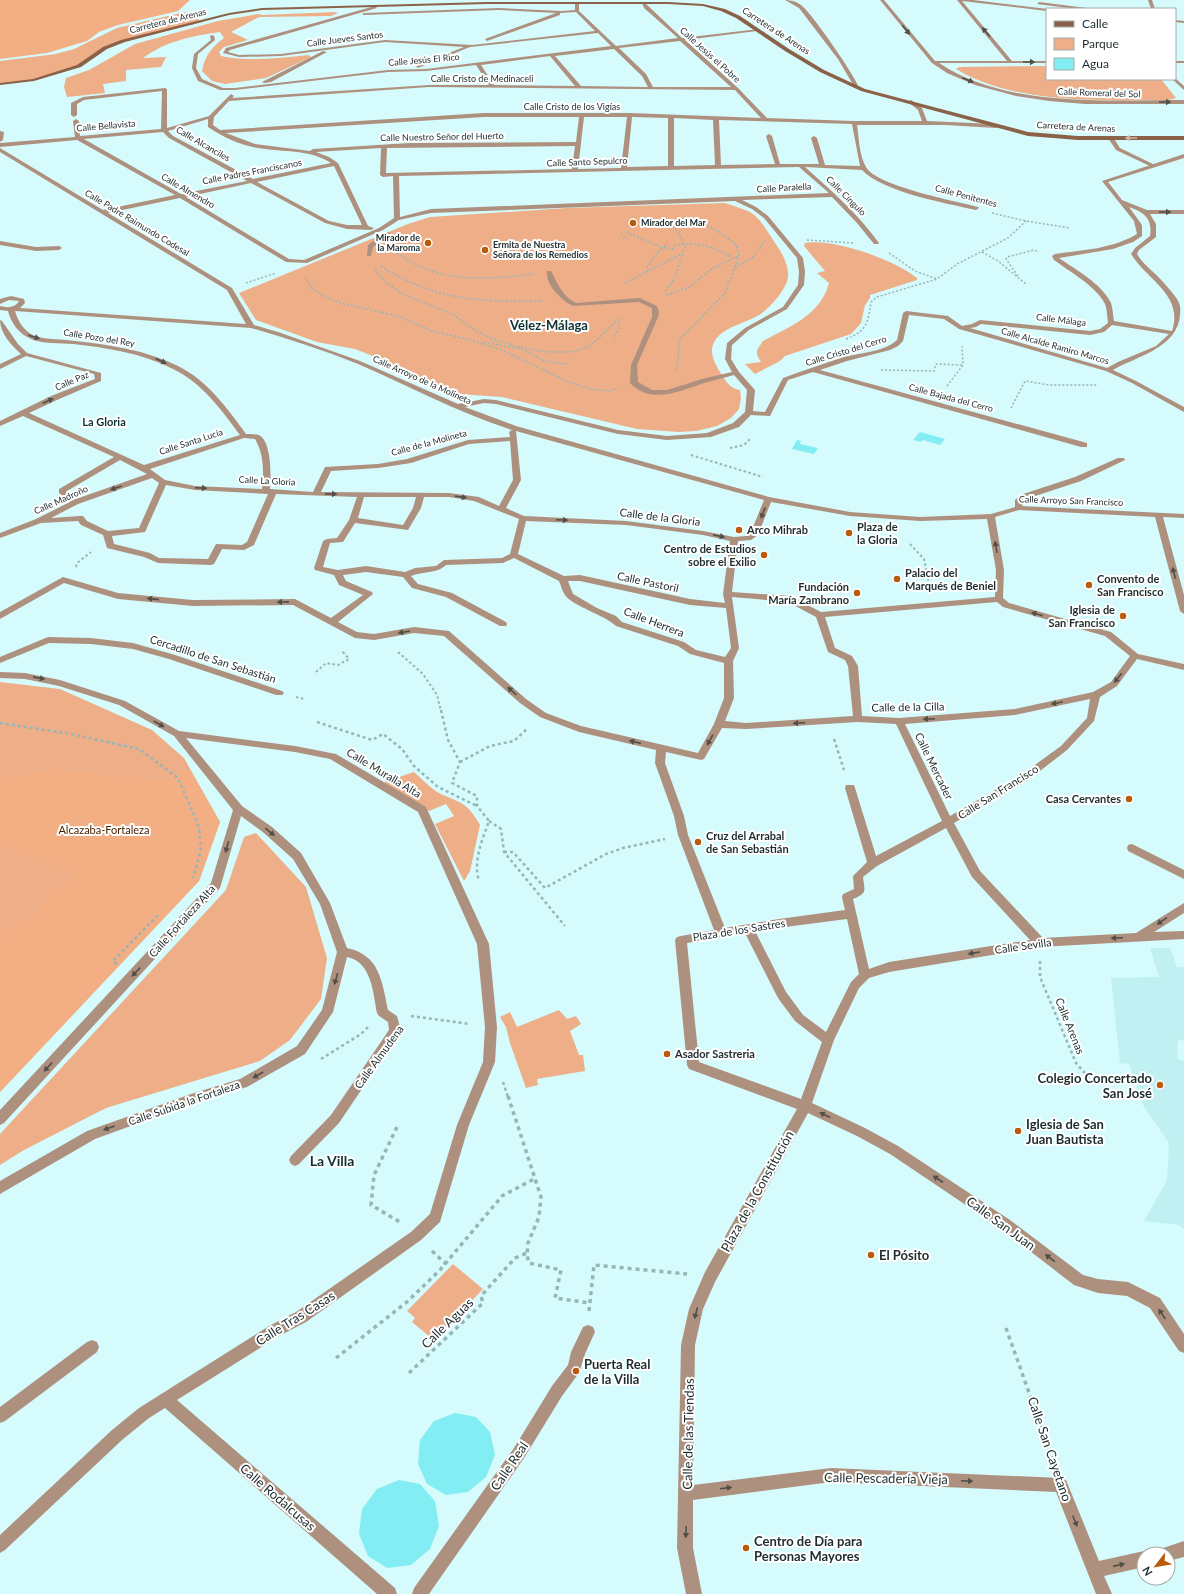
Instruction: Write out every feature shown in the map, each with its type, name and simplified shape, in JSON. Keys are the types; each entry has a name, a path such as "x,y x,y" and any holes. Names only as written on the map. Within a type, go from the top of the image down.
{"street":[{"path":"787,0 801,7 840,59 857,87"},
{"name":"Calle Romeral del Sol","path":"882,0 934,62 949,72 977,84 1016,94 1049,99 1085,102 1184,102"},
{"path":"959,0 1012,62"},
{"path":"962,0 1046,11"},
{"path":"1009,0 1078,8"},
{"name":"Carretera de Arenas","path":"0,84 34,80 79,66 105,48 123,41 229,14 262,9 487,3 644,3 704,5 723,10 738,17 822,71 857,87 996,126 1028,134 1052,137 1184,138"},
{"path":"577,3 577,11 644,75 651,88"},
{"name":"Calle Jesús el Pobre","path":"644,3 646,7 736,89 765,119"},
{"name":"Calle Jueves Santos","path":"375,7 228,49 225,53 239,56 281,55 385,41 472,46 599,32"},
{"name":"Calle Jueves Santos","path":"350,14 499,9 562,12"},
{"path":"410,70 562,12 577,11"},
{"name":"Calle Jesús El Rico","path":"234,89 410,70 427,78 477,63 757,30"},
{"path":"212,36 213,40 196,54 194,68 200,80 222,89 234,89 269,81 331,49"},
{"path":"551,54 579,87"},
{"path":"934,62 1046,62"},
{"path":"477,63 492,86"},
{"name":"Calle Cristo de Medinaceli","path":"228,100 427,78 492,86 736,89"},
{"path":"1175,80 1184,90"},
{"name":"Calle Alcanciles","path":"78,138 74,102 83,99 165,89 164,130 171,137 327,222 346,227 381,229"},
{"path":"234,89 228,100 211,117 210,126 219,132 255,146 306,152 330,159 336,164 366,227"},
{"path":"911,102 920,109 925,122"},
{"path":"946,123 951,120 952,116 948,112"},
{"name":"Calle Cristo de los Vigías","path":"219,132 484,115 630,116 765,119 854,123 925,122 996,126"},
{"path":"575,171 582,115"},
{"path":"624,170 630,116"},
{"name":"Calle Bellavista","path":"0,145 164,130 211,117"},
{"path":"671,117 671,168"},
{"path":"716,118 718,167"},
{"path":"854,123 863,168"},
{"path":"0,140 1,132"},
{"path":"769,136 778,166"},
{"name":"Calle Almendro","path":"78,138 179,195 288,261 305,262"},
{"path":"814,138 822,165"},
{"path":"1111,138 1118,149 1154,166"},
{"name":"Calle Nuestro Señor del Huerto","path":"306,152 384,147 578,144"},
{"path":"384,147 383,175 396,176 396,219"},
{"name":"Calle Padre Raimundo Codesal","path":"0,150 230,289 251,326"},
{"path":"1174,333 1111,323 1108,304 1099,293 1080,276 1056,259 1055,256 1116,246 1132,241 1140,235 1141,229 1135,218 1105,181 1184,156"},
{"name":"Calle Padres Franciscanos","path":"102,212 336,164"},
{"name":"Calle Santo Sepulcro","path":"396,176 822,165 863,168"},
{"name":"Calle Cíngulo","path":"800,166 834,195 868,231 876,243"},
{"name":"Calle Penitentes","path":"863,168 869,175 912,192 976,208"},
{"name":"Calle Paralella","path":"735,200 834,195"},
{"path":"305,262 381,229 396,219 431,211 735,200 754,208 766,217 800,258 802,272 801,285 785,308 747,328 729,344 728,359 736,373 751,390 749,413 736,425 708,435 667,438 618,432 496,402 477,402 457,406"},
{"path":"1120,201 1146,212 1184,212"},
{"path":"1108,370 1158,346 1174,333 1178,322 1177,305 1161,283 1139,262 1134,254 1137,249 1153,237 1155,227 1146,212"},
{"path":"369,255 370,246 388,232"},
{"path":"0,243 36,249 59,248"},
{"path":"549,272 554,286 574,305 640,300 655,308 656,312 634,366 634,383 640,388 649,392 664,393 676,391 702,381 736,373"},
{"path":"0,297 9,298"},
{"path":"0,302 9,298"},
{"name":"Calle Arroyo de la Molineta","path":"9,298 17,298 64,312"},
{"path":"11,309 18,307 22,303 29,302"},
{"name":"Calle Arroyo de la Molineta","path":"1,310 11,309 64,312 91,316 251,326 276,332 358,362 457,406 513,428 768,499"},
{"name":"Calle Pozo del Rey","path":"11,309 14,321 24,333 34,338 121,350 158,359 195,379 223,407 244,436"},
{"name":"Calle Cristo del Cerro","path":"749,413 767,414 786,379 845,359 888,349 896,345 900,341 906,314 946,317 961,328"},
{"path":"0,322 15,345 25,354 0,366"},
{"name":"Calle Málaga","path":"961,328 974,326 980,322 1032,326 1074,332 1090,332 1102,331 1111,323"},
{"name":"Calle Alcalde Ramiro Marcos","path":"961,328 1108,370 1134,382 1184,410"},
{"name":"Calle Paz","path":"0,424 23,412 99,380 97,373 25,354"},
{"name":"Calle Bajada del Cerro","path":"813,370 1084,444"},
{"name":"Calle La Gloria","path":"23,412 144,468 163,482 195,488 316,494 449,495 476,499 502,508 523,518"},
{"path":"502,508 517,480 513,428"},
{"path":"107,534 110,546 158,560 211,562 219,546 244,548 251,543 270,491 264,446 257,437 244,436"},
{"name":"Calle Santa Lucía","path":"144,468 244,436"},
{"name":"Calle de la Molineta","path":"316,494 328,469 378,466 408,461 468,442 514,438"},
{"path":"75,502 62,492 120,457"},
{"path":"1019,508 1019,500 1023,496 1078,478 1121,460"},
{"name":"Calle Madroño","path":"0,536 39,521 75,502 152,475"},
{"path":"39,521 80,518 84,523 107,534 142,530 163,482"},
{"path":"353,520 405,528 417,508 421,494"},
{"path":"361,495 353,520 340,540 327,541 318,568 338,573 366,569 406,575 415,571 439,568 444,562 503,560 514,555"},
{"name":"Calle Arroyo San Francisco","path":"768,499 850,514 920,519 991,516 1019,508 1184,516"},
{"name":"Calle de la Gloria","path":"523,518 626,523 703,533 734,539 748,538 755,533 768,499"},
{"path":"1158,515 1184,611"},
{"path":"991,516 1000,570 999,599"},
{"path":"514,555 523,518"},
{"path":"0,616 63,580 118,596 193,603 295,602 355,635 374,637 414,630 446,633 523,701 543,715 579,729 701,757 719,724 729,698 728,661 735,648 730,606 727,594 734,539"},
{"path":"514,555 563,579"},
{"path":"332,622 369,594 342,583 338,573"},
{"path":"406,575 415,586 449,595 503,624"},
{"name":"Calle Pastoril","path":"563,579 580,578 690,602 730,606"},
{"name":"Calle Herrera","path":"563,579 569,595 594,610 613,618 619,624 681,644 693,652 728,661"},
{"path":"727,594 790,599 820,615 999,599 1006,605 1108,634 1135,656 1184,667"},
{"path":"820,615 831,650 849,658 853,666 858,719"},
{"name":"Cercadillo de San Sebastián","path":"0,660 48,640 91,641 133,646 172,657 279,693"},
{"name":"Calle de la Cilla","path":"719,724 746,726 858,719 899,721 1014,712 1096,695 1114,684 1135,656"},
{"path":"0,675 25,676 60,683 122,703 177,734 238,809 268,830 297,856 325,903 343,952 359,956 370,965 378,987 383,1013 393,1019 395,1031"},
{"name":"Calle San Francisco","path":"865,975 847,897 860,891 858,876 873,863 1024,778 1064,748 1091,719 1096,695"},
{"name":"Calle Mercader","path":"899,721 948,822 976,874 1040,942"},
{"name":"Calle Muralla Alta","path":"177,734 295,749 333,756 422,810 484,944 491,1027"},
{"path":"662,748 660,763 679,816 683,835 721,932"},
{"path":"850,788 873,863"},
{"name":"Calle Fortaleza Alta","path":"0,1119 216,885 238,809"},
{"path":"1132,848 1184,875"},
{"path":"1140,936 1184,907"},
{"name":"Plaza de los Sastres","path":"805,1106 693,1065 681,940 721,932 851,914"},
{"path":"748,928 782,995 799,1018 828,1040"},
{"name":"Calle Sevilla","path":"865,975 889,967 1040,942 1184,935"},
{"name":"Calle Subida la Fortaleza","path":"0,1188 91,1135 194,1098 243,1083 301,1050 327,1012 343,952"},
{"name":"Plaza de la Constitución","path":"710,1276 805,1106 828,1040 855,985 865,975"},
{"name":"Calle Tras Casas","path":"1,1542 117,1435 144,1413 274,1331 301,1317 416,1236 435,1218 463,1125 490,1062 491,1027"},
{"name":"Calle Almudena","path":"295,1160 335,1119 395,1031"},
{"name":"Calle San Juan","path":"805,1106 861,1132 894,1150 993,1216 1079,1280 1098,1286 1128,1289 1155,1303 1184,1346"},
{"name":"Calle de las Tiendas","path":"694,1594 685,1548 688,1345 696,1309 710,1276"},
{"name":"Calle Real","path":"420,1594 519,1452 557,1391 574,1368 578,1352 588,1332"},
{"path":"0,1416 92,1347"},
{"name":"Calle Rodalcusas","path":"166,1400 389,1594"},
{"name":"Calle Pescadería Vieja","path":"687,1493 831,1475 1061,1485"},
{"name":"Calle San Cayetano","path":"1061,1485 1104,1594"},
{"path":"1095,1570 1136,1561"}],"path":[{"name":"Calle Penitentes","path":"976,208 1026,221 1070,228"},
{"path":"659,219 679,232 685,247 681,254 675,280 659,297"},
{"path":"673,373 677,369 678,362 676,346 679,340 725,293 739,256 736,245 714,228 687,219"},
{"path":"388,232 389,243 398,254 418,267 437,273 460,277 497,279 549,272"},
{"path":"626,232 663,248 672,249 676,244 684,243 715,247 732,258"},
{"path":"621,233 626,240"},
{"path":"735,268 749,261 759,252 766,240 785,239 876,243 915,271 937,279"},
{"path":"648,272 647,267 668,243"},
{"path":"1018,276 1006,259 1009,255 1034,250 1048,258 1056,259"},
{"path":"982,252 998,261 1026,284"},
{"path":"619,286 681,254"},
{"path":"369,255 379,276 398,292 449,312 481,334 539,351 566,352 576,351 594,344 607,328 619,319 659,297 690,287 710,270 732,258 739,256"},
{"path":"369,255 392,274 408,283 425,290 446,295 506,301 542,301 565,298"},
{"path":"230,289 305,262 307,266 304,277 312,288 322,296 340,303 398,316 432,331 521,349 544,361 568,364"},
{"path":"614,340 619,328 619,319"},
{"path":"947,386 963,365 962,344 955,331 961,328"},
{"path":"471,340 504,350 569,382 590,389 610,390 634,383"},
{"path":"519,345 521,349"},
{"path":"877,370 934,371 936,364 963,365"},
{"path":"1003,422 1017,399 1025,381 1067,386 1115,385 1134,382"},
{"path":"910,544 924,559 927,570"},
{"path":"316,672 326,664 338,665 349,658 343,652 355,635"},
{"path":"374,637 403,655 423,674 436,695 448,740 460,762"},
{"path":"477,806 477,796 452,782 460,762 490,746 514,741 543,715"},
{"path":"830,721 850,788"},
{"path":"317,722 372,740 383,734 402,749 414,766 438,788 477,806 489,821 501,829 504,852 565,926"},
{"path":"0,723 71,734 139,749 178,778 199,827 201,850 193,878 188,884"},
{"path":"476,874 477,860 489,821"},
{"path":"504,852 513,852 545,888 606,854 623,848 659,840"},
{"path":"134,974 113,962 161,912"},
{"name":"Calle Arenas","path":"1040,977 1076,1063 1089,1078"},
{"name":"Calle Almudena","path":"395,1031 402,1026 407,1016 491,1027"},
{"path":"501,1076 541,1197 539,1217 528,1240 526,1253 529,1262 561,1270 555,1298 590,1303"},
{"path":"371,1205 374,1175 397,1127"},
{"path":"336,1358 408,1301 440,1270 502,1196 534,1179"},
{"name":"Calle Aguas","path":"409,1372 483,1303 481,1296 515,1258 526,1253"},
{"path":"588,1332 594,1265 710,1276"},
{"name":"Calle San Cayetano","path":"1006,1328 1043,1429 1061,1485"}],"shaded area":[{"name":"Colegio Concertado San José","path":"1150,948 1170,948 1177,967 1184,967 1184,1041 1178,1039 1177,1059 1184,1061 1184,1229 1179,1225 1144,1221 1167,1180 1169,1143 1143,1105 1129,1063 1120,1064 1111,978 1159,977"}],"green space":[{"path":"0,0 190,0 178,11 118,25 99,32 87,41 47,53 0,59"},
{"path":"185,12 203,22 123,41 105,48 79,66 34,80 0,84 0,61 56,54 74,49 117,28"},
{"path":"338,13 331,16 259,17 231,32 248,40 224,47 219,52 221,56 242,59 308,55 311,57 266,78 225,84 212,81 202,71 205,60 210,52 224,38 220,32 199,35 161,47 143,58 166,57 161,67 126,70 126,81 103,84 105,93 67,97 64,87 66,78 89,70 135,44 218,21 259,14"},
{"path":"1046,66 1046,80 1162,80 1176,98 1169,100 1087,100 1032,95 1005,89 980,81 956,69 959,67"},
{"path":"725,203 748,211 757,217 779,249 787,265 788,277 781,293 772,304 754,318 725,331 713,344 713,357 724,378 731,387 740,390 741,398 739,409 731,418 717,426 696,431 679,432 637,429 502,397 458,394 444,390 388,362 355,349 317,342 256,320 239,293 408,224 430,217 567,208"},
{"path":"817,242 832,244 864,252 894,264 907,271 917,278 917,280 870,295 870,298 865,305 861,323 851,334 785,356 780,361 755,374 745,364 761,362 757,355 757,350 763,341 803,319 819,304 825,294 829,283 817,273 825,271 804,246 805,243"},
{"name":"Alcazaba-Fortaleza","path":"0,682 60,689 152,730 184,758 220,822 199,881 0,1092"},
{"name":"Alcazaba-Fortaleza","path":"54,769 116,775 153,781 190,770 220,822 199,881 0,1092 0,940 4,930 39,913 45,894 78,876 9,848 0,847 0,779"},
{"path":"414,772 439,793 467,807 480,825 470,871 464,881 435,824 454,816 446,804 429,811 384,782"},
{"path":"256,833 306,887 327,958 321,999 290,1040 260,1061 106,1108 24,1150 0,1165 0,1134 226,890 244,837"},
{"path":"559,1010 567,1019 576,1016 581,1024 570,1031 579,1055 583,1055 585,1071 537,1079 538,1085 526,1088 506,1027 500,1017 510,1012 517,1027"},
{"path":"453,1264 483,1289 441,1333 430,1337 412,1322 415,1318 407,1311"}],"water":[{"path":"920,432 945,439 940,445 923,440 921,442 913,440"},
{"path":"797,440 801,441 800,444 818,448 814,454 792,449"},
{"path":"455,1413 476,1417 490,1432 495,1455 486,1477 468,1492 446,1495 427,1484 418,1464 420,1440 434,1421"},
{"path":"399,1480 420,1484 435,1501 439,1526 430,1549 411,1565 387,1568 368,1556 359,1534 362,1509 377,1489"}],"place":[{"name":"Mirador del Mar","path":"633,223"},
{"name":"Mirador de la Maroma","path":"428,243"},
{"name":"Ermita de Nuestra Señora de los Remedios","path":"485,250"},
{"name":"Arco Mihrab","path":"739,530"},
{"name":"Plaza de la Gloria","path":"849,533"},
{"name":"Centro de Estudios sobre el Exilio","path":"764,555"},
{"name":"Palacio del Marqués de Beniel","path":"897,579"},
{"name":"Convento de San Francisco","path":"1089,585"},
{"name":"Fundación María Zambrano","path":"857,593"},
{"name":"Iglesia de San Francisco","path":"1123,616"},
{"name":"Casa Cervantes","path":"1129,799"},
{"name":"Cruz del Arrabal de San Sebastián","path":"698,842"},
{"name":"Asador Sastreria","path":"667,1054"},
{"name":"Colegio Concertado San José","path":"1160,1085"},
{"name":"Iglesia de San Juan Bautista","path":"1018,1131"},
{"name":"El Pósito","path":"871,1255"},
{"name":"Puerta Real de la Villa","path":"576,1371"},
{"name":"Centro de Día para Personas Mayores","path":"746,1548"}],"district":[{"name":"Vélez-Málaga","path":"549,325"},
{"name":"La Gloria","path":"104,422"},
{"name":"La Villa","path":"332,1161"}]}
